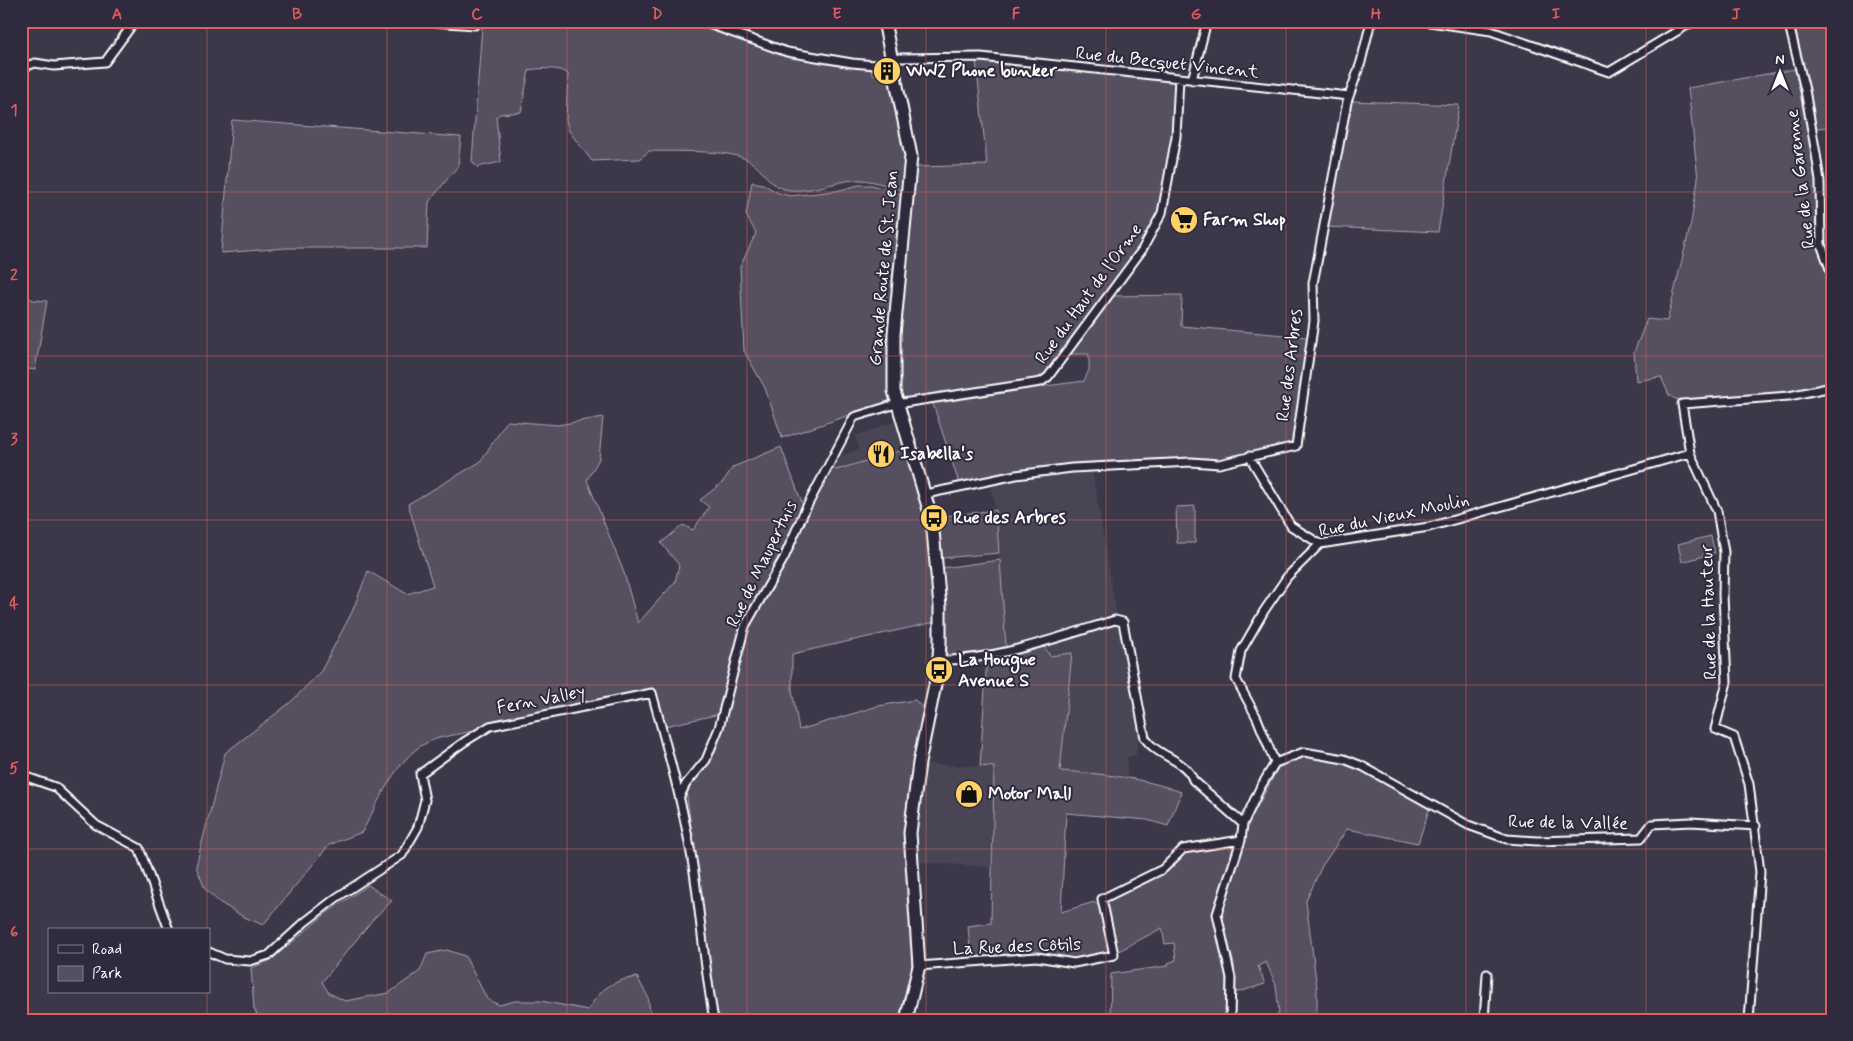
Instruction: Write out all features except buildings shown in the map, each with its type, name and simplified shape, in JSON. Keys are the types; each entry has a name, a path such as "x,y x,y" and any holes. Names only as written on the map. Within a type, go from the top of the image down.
{"main road":[{"name":"Grande Route de St. Jean","path":"884,21 910,156 892,375 896,404 926,494 932,520 940,607 939,660 919,763 910,834 919,966 906,1020"}],"street":[{"path":"21,68 35,63 54,66 104,62 135,21"},
{"path":"420,21 475,25 475,21"},
{"name":"Rue du Becquet Vincent","path":"700,21 787,52 852,63 874,65 899,58 981,57 1349,96"},
{"path":"1192,80 1207,21"},
{"path":"1349,96 1361,62 1370,25 1375,21"},
{"path":"1423,21 1491,31 1609,72 1694,21"},
{"name":"Rue de la Garenne","path":"1788,21 1805,90 1820,181 1821,244 1832,274"},
{"name":"Rue du Haut de l'Orme","path":"896,404 1041,382 1048,377 1142,250 1162,213 1176,137 1179,78"},
{"name":"Rue des Arbres","path":"926,494 1016,475 1072,468 1191,462 1219,464 1296,446 1314,321 1313,283 1349,96"},
{"name":"Rue de la Hauteur","path":"1749,1020 1760,872 1756,826 1749,784 1734,737 1715,729 1727,682 1723,595 1724,552 1718,511 1690,453 1682,404 1789,396 1832,387"},
{"name":"Rue de Maupertuis","path":"680,796 706,760 719,728 745,626 784,558 804,510 854,417 896,404"},
{"name":"Rue du Vieux Moulin","path":"1275,763 1257,718 1236,679 1241,651 1264,611 1287,577 1320,544 1430,527 1690,453"},
{"path":"1250,456 1290,526 1320,544"},
{"path":"939,660 953,660 1007,651 1053,640 1115,620 1122,622 1145,738 1151,748 1190,770 1193,780 1243,824"},
{"name":"Fern Valley","path":"210,952 225,959 250,961 269,955 305,922 336,898 402,855 418,828 425,800 420,774 464,742 490,726 652,693 680,796"},
{"name":"Rue de la Vallée","path":"1275,763 1304,752 1344,758 1362,766 1468,825 1507,839 1537,841 1641,838 1652,824 1756,826"},
{"path":"1230,1020 1231,978 1217,914 1241,840 1243,824 1260,788 1275,763"},
{"path":"21,775 55,787 96,825 139,848 168,928"},
{"path":"680,796 694,872 704,960 714,1020"},
{"name":"La Rue des Côtils","path":"919,966 1037,957 1074,963 1114,955 1102,899 1163,869 1184,848 1241,840"},
{"path":"1484,1020 1488,974"}],"shaded area":[{"path":"896,421 906,449 835,471 831,466 835,458 859,449 855,436"},
{"path":"1092,469 1117,617 1006,648 996,510 990,483"},
{"path":"1112,625 1120,625 1140,734 1143,739 1138,742 1136,755 1127,757 1127,776 1060,771 1072,653 1050,656 1044,646"},
{"name":"Motor Mall","path":"922,764 994,767 991,867 915,862 916,812"},
{"path":"1832,925 1832,1018 1826,1018"}],"green space":[{"path":"481,21 692,21 795,57 871,69 872,74 892,77 907,162 902,190 860,180 846,181 806,190 783,189 772,182 748,160 728,154 649,151 640,159 592,161 569,131 566,120 568,74 560,70 550,69 529,70 521,112 500,114 496,117 501,162 477,167 472,161"},
{"path":"1794,21 1832,21 1832,127 1816,128"},
{"path":"976,61 1174,81 1172,137 1167,174 1152,228 1045,375 1034,381 903,401 899,397 899,338 916,167 987,165"},
{"path":"1795,69 1818,181 1815,242 1832,285 1832,384 1788,393 1694,400 1675,399 1669,395 1661,377 1636,381 1634,352 1647,319 1667,321 1691,223 1698,179 1688,88"},
{"path":"1351,101 1459,105 1438,232 1326,227"},
{"path":"232,120 461,137 458,166 429,202 427,248 286,248 221,253"},
{"path":"752,182 763,184 778,193 790,196 836,191 859,185 872,185 901,194 903,197 888,354 890,399 888,402 782,438 765,388 744,351 740,267 756,233 746,215"},
{"path":"21,293 33,300 47,301 35,370 21,368"},
{"path":"1182,295 1181,326 1307,337 1309,341 1292,442 1220,461 1193,459 1084,464 959,483 932,401 1084,381 1089,370 1089,354 1066,354 1112,296"},
{"path":"603,417 599,459 587,480 624,573 638,623 675,582 679,565 661,543 683,525 693,530 709,507 700,500 722,483 733,467 781,447 804,508 742,625 720,714 665,726 654,688 490,723 475,730 428,742 407,758 397,770 381,795 362,832 329,845 263,925 242,916 219,902 205,889 196,866 225,753 291,702 321,671 352,612 368,571 407,594 433,586 408,504 480,462 507,421 558,425"},
{"path":"906,449 926,510 935,622 792,654 792,690 799,730 878,706 915,700 925,711 914,755 905,837 913,955 909,994 902,1020 718,1020 706,948 702,904 686,791 711,758 723,727 750,626 790,554 810,505 831,466 836,470"},
{"path":"1195,506 1195,543 1177,543 1176,507"},
{"path":"996,510 999,553 942,558 936,517"},
{"path":"1711,536 1715,553 1682,562 1678,544"},
{"path":"1000,560 1006,648 947,657 947,649 943,649 942,568"},
{"path":"1044,646 1050,656 1072,653 1060,771 1122,777 1181,792 1168,826 1147,820 1066,813 1061,912 1094,902 1099,907 1110,949 1105,952 1068,960 1033,953 971,960 968,926 991,923 994,767 980,766 987,656"},
{"path":"1304,755 1343,762 1361,768 1430,807 1418,843 1347,829 1322,866 1306,901 1317,988 1317,1020 1272,1020 1279,1013 1276,985 1266,962 1258,966 1265,984 1235,993 1234,964 1221,915 1245,843 1247,826 1278,768"},
{"path":"1237,843 1213,913 1226,978 1226,1020 1110,1020 1111,974 1168,966 1168,963 1176,960 1174,943 1165,944 1162,928 1117,952 1106,900 1164,871 1185,851"},
{"path":"368,885 392,901 374,918 322,982 329,993 345,1001 389,993 420,971 427,954 447,950 465,956 487,999 499,1005 515,1001 541,1001 588,1010 608,986 637,977 648,997 651,1020 260,1020 254,1009 251,968 271,960 328,912"}],"place":[{"name":"WW2 Phone bunker","path":"887,71"},
{"name":"Farm Shop","path":"1184,220"},
{"name":"Isabella's","path":"881,454"},
{"name":"Rue des Arbres","path":"934,518"},
{"name":"La Hougue Avenue S","path":"939,670"},
{"name":"Motor Mall","path":"969,794"}]}
